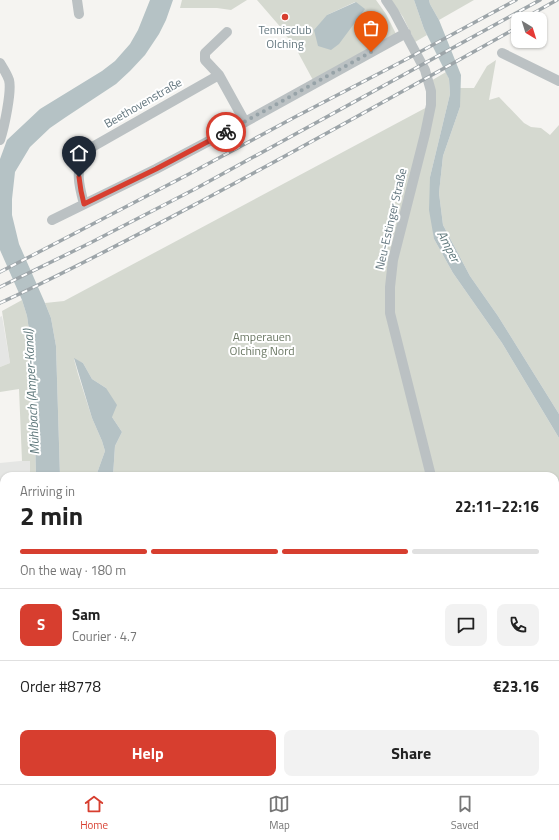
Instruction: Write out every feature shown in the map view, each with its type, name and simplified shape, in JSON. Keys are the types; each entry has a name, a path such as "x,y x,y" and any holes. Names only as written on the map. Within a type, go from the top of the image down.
{"street":[{"path":"77,0 79,14"},
{"name":"Neu-Estinger Straße","path":"386,0 406,33 425,70 430,91 431,105 393,260 390,286 390,313 430,472"},
{"path":"227,32 205,53 205,60 220,75 245,122"},
{"path":"52,220 156,169 245,122 406,33"},
{"path":"502,53 559,81"},
{"path":"0,63 9,80 5,121 0,140"},
{"name":"Beethovenstraße","path":"84,204 79,177 80,163 85,155 94,146 220,75"}],"shaded area":[{"path":"2,316 10,363 0,367 0,317"},
{"path":"30,460 30,472 0,472 0,463"}],"green space":[{"path":"182,0 247,0 231,10 217,8 180,8"},
{"path":"257,0 376,0 386,14 396,34 314,82 294,45 282,31 283,30","holes":["355,2 364,9 327,15"]},
{"path":"391,0 414,0 427,35 415,42 403,17"},
{"path":"429,0 474,0 439,20"},
{"path":"496,60 489,100 499,97 524,123 531,127 541,128 550,135 559,125 559,414 498,316 470,276 443,225 439,193 443,156 460,107 460,88 474,88 487,66"},
{"name":"Amperauen Olching Nord","path":"446,72 449,79 450,94 430,177 434,239 453,273 502,343 559,438 559,472 113,472 115,446 122,432 112,417 106,388 92,379 83,363 74,359 92,418 105,451 97,472 60,472 56,346 51,318 45,303 64,301 431,105 429,82"},
{"path":"22,300 27,316 33,358 36,472 30,472 30,461 22,461 19,389 0,392 0,367 10,363 2,311"}],"water":[{"path":"150,0 173,0 159,34 145,55 116,84 50,128 30,147 15,172 12,215 19,244 51,318 56,346 60,472 36,472 33,358 27,316 22,300 0,250 0,159 7,140 40,109 102,71 115,61 130,44 138,30"},
{"name":"Amper","path":"414,0 429,0 439,20 461,75 460,107 443,156 439,193 443,225 470,276 498,316 559,414 559,438 502,343 453,273 434,239 429,210 430,177 450,94 449,79 424,29"},
{"path":"356,2 365,9 339,44 331,50 318,46 314,30 327,15"},
{"path":"74,358 83,363 92,379 106,388 117,405 112,417 122,432 115,446 113,472 97,472 105,451 92,418"}],"railway":[{"path":"0,272 189,174 516,0"},
{"path":"0,287 195,189 540,0"},
{"path":"536,12 557,0"},
{"path":"0,303 80,264 211,196 511,31"}],"way so far":[{"path":"226,132 371,52"}],"place":[{"name":"Tennisclub Olching","path":"285,17"}],"route":[{"path":"79,177 84,204 156,169 226,132"}],"water label":[{"name":"Mühlbach (Amper-Kanal)","path":"31,392"}]}
